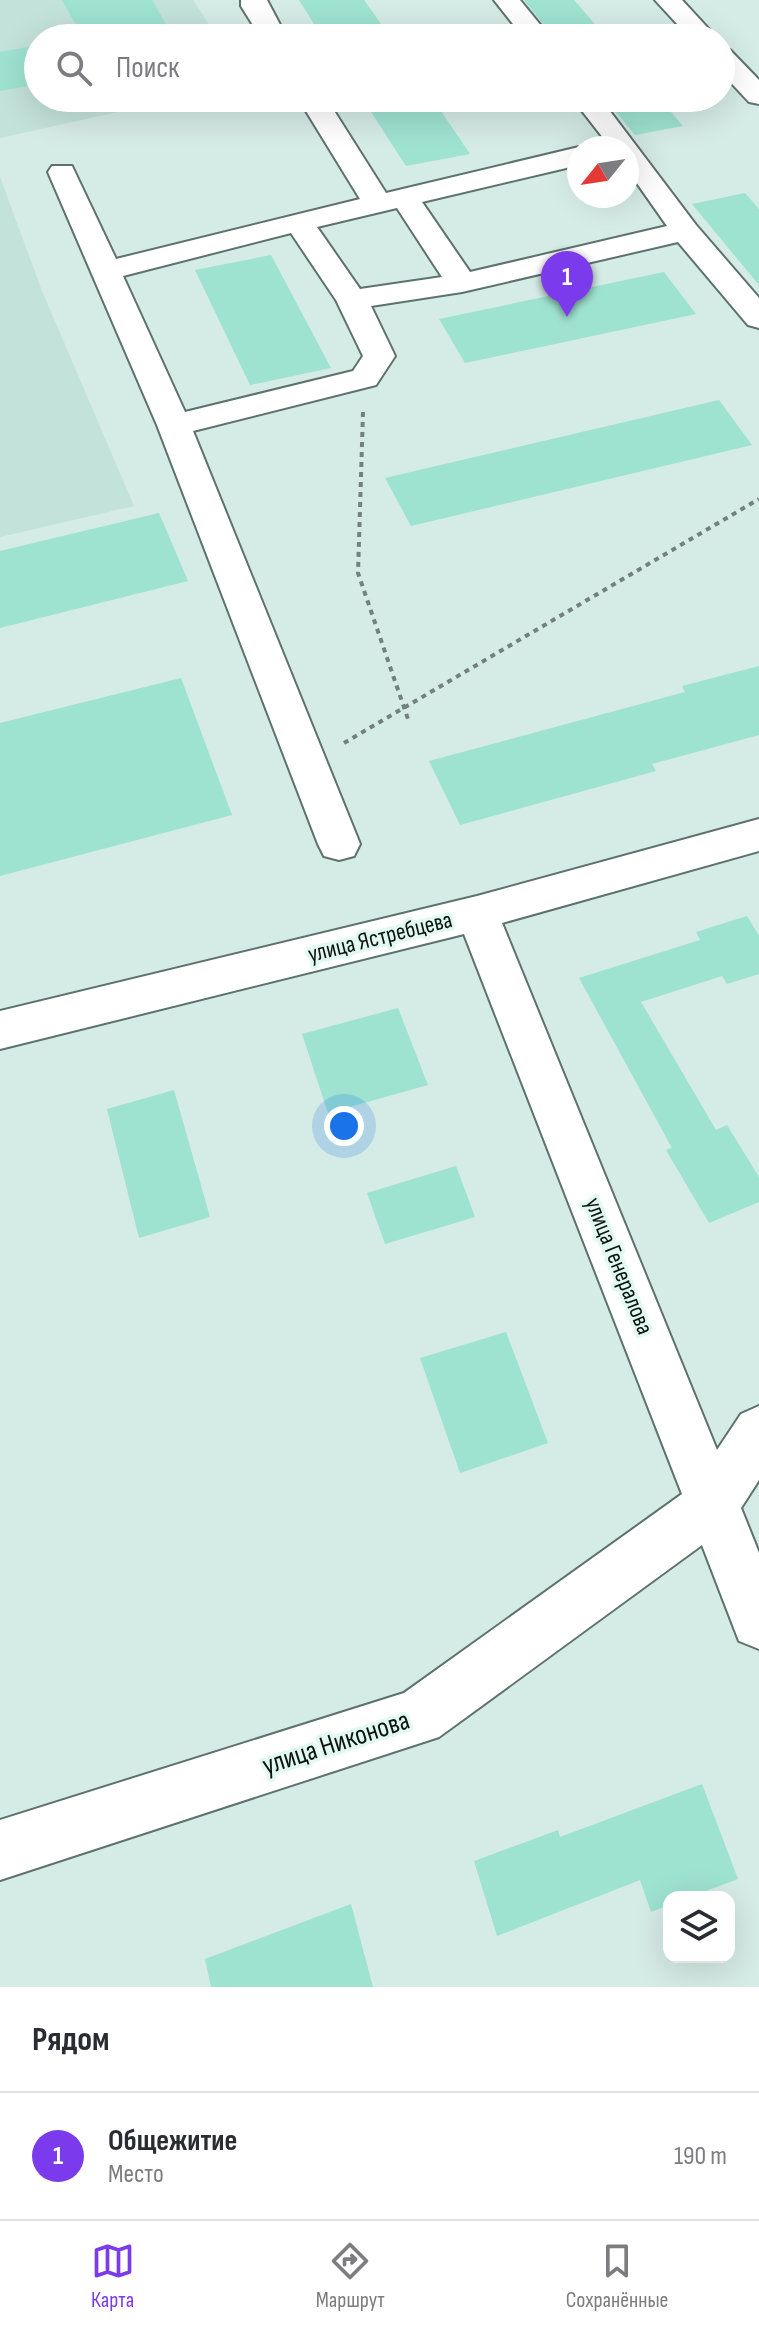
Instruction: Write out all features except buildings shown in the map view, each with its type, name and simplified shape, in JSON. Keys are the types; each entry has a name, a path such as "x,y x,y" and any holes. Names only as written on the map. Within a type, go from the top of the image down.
{"street":[{"path":"254,0 254,6 265,24"},
{"path":"507,0 527,24"},
{"path":"668,0 691,24"},
{"path":"735,59 759,64"},
{"path":"735,71 759,96"},
{"path":"323,112 391,200 462,283"},
{"path":"596,112 613,136"},
{"path":"105,271 567,159"},
{"path":"639,170 685,231 759,318"},
{"path":"62,172 174,425 305,766 339,844"},
{"path":"174,425 364,378 379,356 352,300 299,222"},
{"path":"352,300 462,283 685,231"},
{"name":"улица Ястребцева","path":"0,1030 477,913 759,835"},
{"name":"улица Генералова","path":"477,913 759,1621"},
{"path":"712,1505 759,1432"},
{"name":"улица Никонова","path":"0,1850 419,1717 712,1505"}],"path":[{"path":"364,378 358,573 409,722"},
{"path":"305,766 759,499"}],"shaded area":[{"path":"0,0 193,0 209,24 24,24 24,112 118,112 0,138"},
{"path":"0,177 42,291 134,506 0,537"}],"place":[{"name":"Общежитие","path":"567,317"}]}
